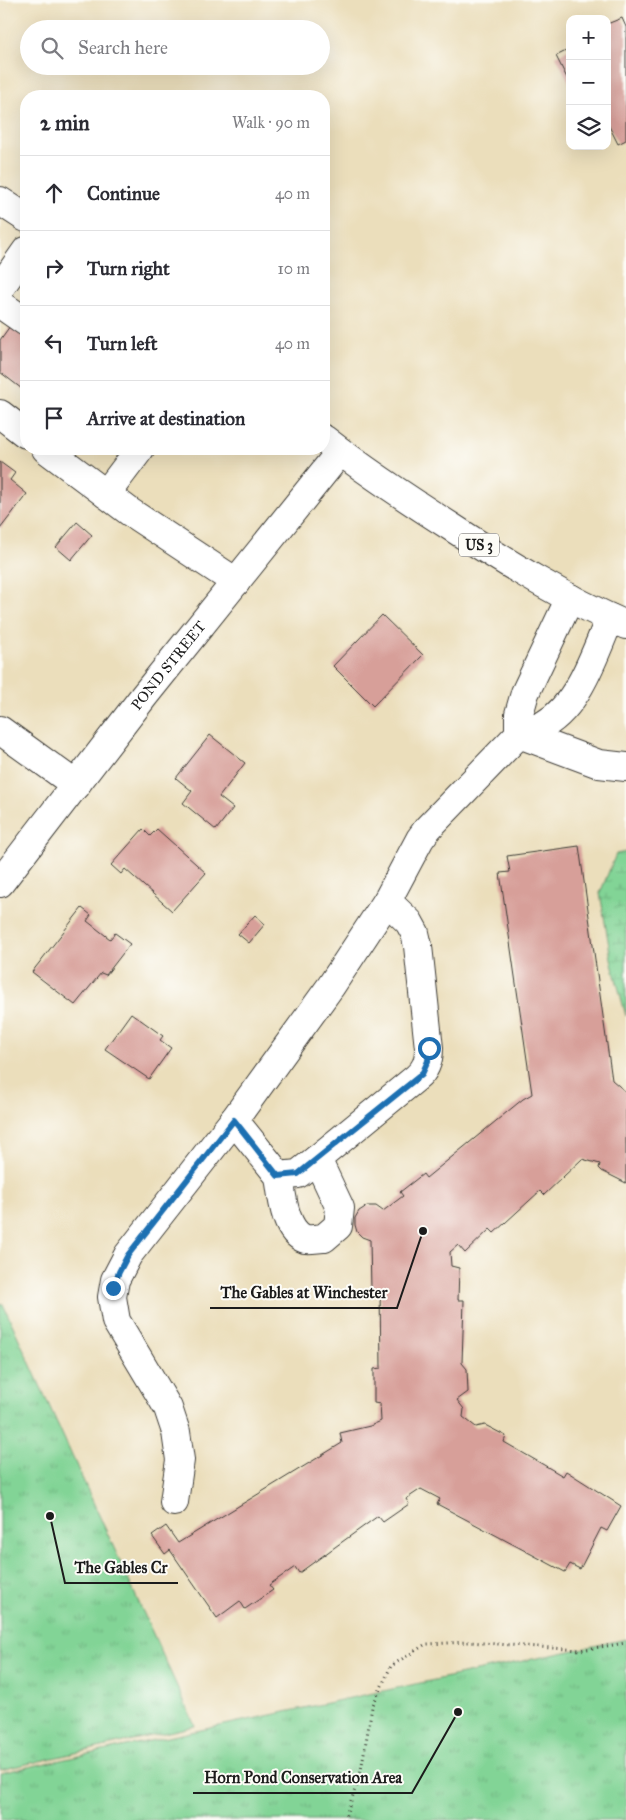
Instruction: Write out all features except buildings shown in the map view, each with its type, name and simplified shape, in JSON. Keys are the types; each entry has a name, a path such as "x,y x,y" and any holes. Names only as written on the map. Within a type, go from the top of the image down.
{"main road":[{"path":"0,201 20,214"},
{"path":"0,288 20,260"},
{"path":"0,304 20,318"},
{"path":"0,414 20,429"},
{"name":"US 3","path":"332,446 373,476 470,540 524,573 618,621"},
{"path":"54,455 137,517 236,582"},
{"path":"106,494 135,455"},
{"name":"POND STREET","path":"0,883 236,582 326,455"},
{"path":"520,734 519,714 525,693 570,598"},
{"path":"174,1502 180,1460 176,1432 168,1408 116,1321 113,1308 113,1288 119,1272 128,1255 234,1120 331,986 387,901 420,839 428,828 520,734 544,725 562,710 581,684 618,621"},
{"path":"0,730 76,785"},
{"path":"520,734 598,764 626,768"},
{"path":"278,1176 298,1174 426,1068 429,1048 417,939 409,922 387,901"},
{"path":"234,1120 278,1176 286,1215 294,1230 305,1239 324,1238 338,1226 340,1208 317,1159"}],"path":[{"path":"344,1820 360,1776 372,1707 391,1666 426,1644 469,1642 580,1650 626,1643"}],"green space":[{"path":"626,852 626,1016 612,964 600,893 616,854"},
{"path":"3,1304 195,1726 0,1770 0,1305"},
{"path":"626,1639 626,1820 0,1820 0,1773"}],"place":[{"name":"The Gables at Winchester","path":"423,1231"},
{"name":"The Gables Cr","path":"50,1516"},
{"name":"Horn Pond Conservation Area","path":"458,1712"}],"route":[{"path":"113,1288 128,1255 234,1120 278,1176 298,1174 422,1074 428,1061 429,1048"}]}
